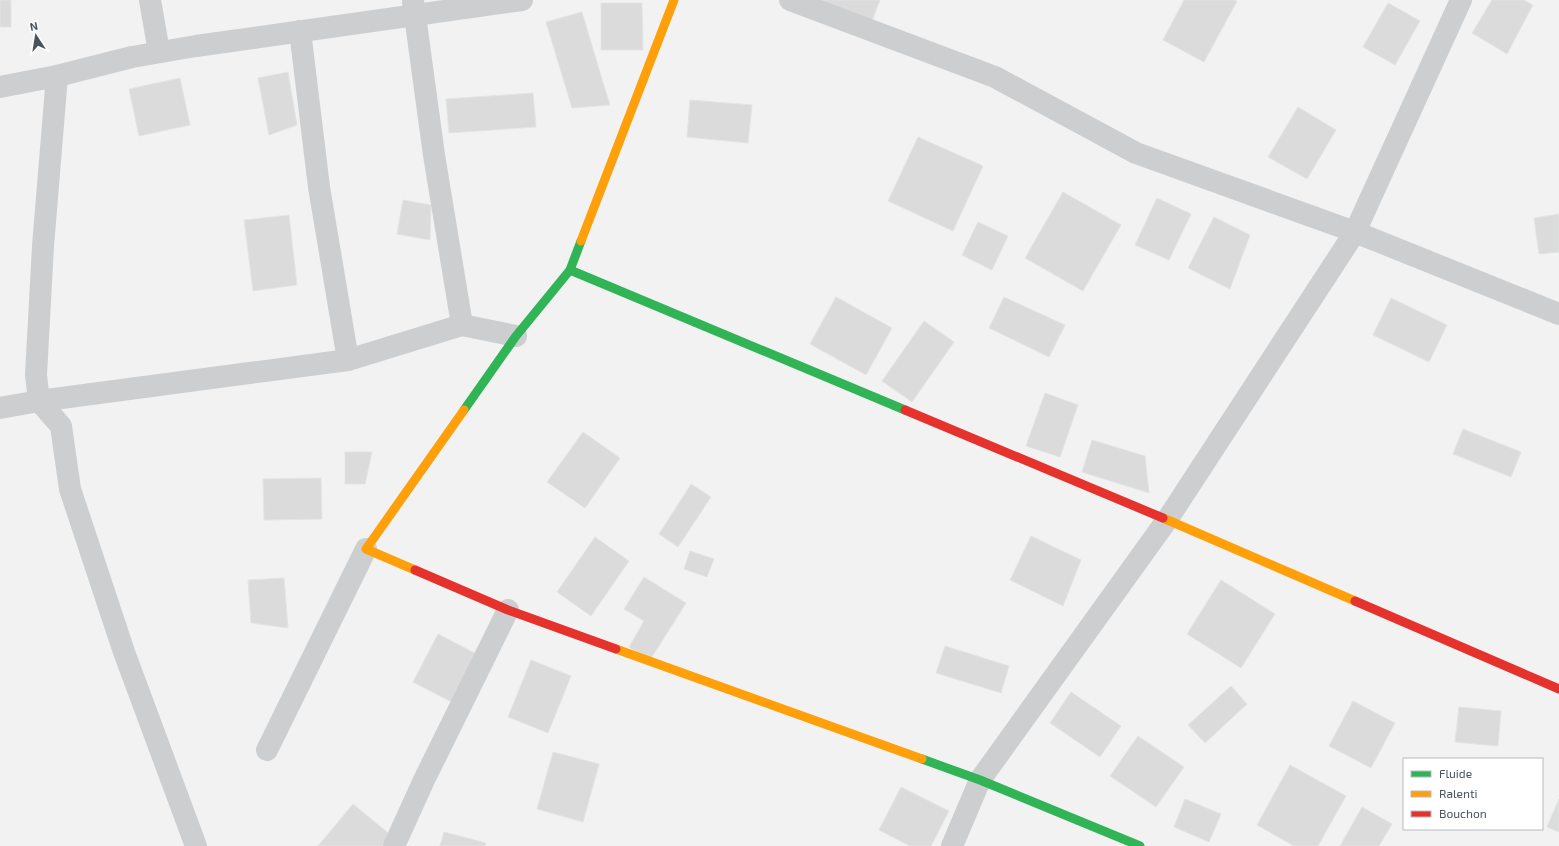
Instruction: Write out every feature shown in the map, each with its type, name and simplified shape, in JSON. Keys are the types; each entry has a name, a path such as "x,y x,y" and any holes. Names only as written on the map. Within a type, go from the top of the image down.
{"street":[{"path":"150,0 159,52"},
{"path":"0,87 57,76 132,57 300,31 414,8 522,0"},
{"path":"267,750 366,549 516,336 570,270 674,0"},
{"path":"790,0 995,77 1136,153 1356,232 1559,314"},
{"path":"952,846 980,780 1167,520 1356,232 1461,0"},
{"path":"414,8 434,155 462,325"},
{"path":"300,31 320,187 348,360"},
{"path":"57,76 43,246 36,368 39,400 61,426 70,489 124,652 196,846"},
{"path":"570,270 1167,520 1559,689"},
{"path":"0,408 39,400 348,360 462,325 516,336"},
{"path":"366,549 508,610 980,780 1140,846"},
{"path":"394,846 424,780 508,610"}],"building":[{"path":"0,0 11,0 11,27 0,27"},
{"path":"820,0 880,0 872,21"},
{"path":"1184,0 1237,1 1204,62 1163,40"},
{"path":"1492,0 1524,0 1533,5 1507,54 1472,33"},
{"path":"601,3 642,3 643,50 601,50"},
{"path":"1388,3 1420,21 1395,65 1363,47"},
{"path":"582,12 610,105 572,108 546,22"},
{"path":"288,72 297,125 269,135 258,78"},
{"path":"180,78 190,125 139,136 129,89"},
{"path":"533,93 536,127 449,133 446,99"},
{"path":"690,100 752,105 748,143 687,137"},
{"path":"1298,107 1336,130 1307,179 1268,157"},
{"path":"918,137 983,166 953,231 888,201"},
{"path":"1063,192 1121,225 1083,291 1025,258"},
{"path":"1157,198 1191,214 1169,260 1135,245"},
{"path":"403,200 431,205 430,240 397,234"},
{"path":"1559,214 1559,252 1539,254 1534,218"},
{"path":"289,215 297,285 253,291 244,220"},
{"path":"1214,217 1250,235 1230,289 1188,268"},
{"path":"978,222 1008,236 992,270 962,255"},
{"path":"836,297 892,328 866,375 810,344"},
{"path":"1004,297 1065,325 1049,357 989,328"},
{"path":"1391,298 1447,325 1429,362 1373,335"},
{"path":"924,321 954,342 912,402 882,381"},
{"path":"1045,393 1078,405 1060,457 1026,446"},
{"path":"1463,429 1521,452 1511,477 1453,454"},
{"path":"583,432 620,458 585,508 547,482"},
{"path":"1092,440 1145,456 1149,493 1082,472"},
{"path":"345,452 372,452 365,484 345,484"},
{"path":"321,478 322,519 264,520 263,479"},
{"path":"691,484 711,497 678,547 659,534"},
{"path":"1031,536 1081,560 1063,606 1010,580"},
{"path":"595,537 629,561 591,616 557,592"},
{"path":"690,551 714,559 707,577 684,569"},
{"path":"644,577 686,603 650,660 629,647 644,621 624,609"},
{"path":"284,578 288,628 251,623 248,580"},
{"path":"1221,580 1275,614 1241,668 1187,634"},
{"path":"438,634 486,659 461,707 413,682"},
{"path":"945,646 1009,666 1001,693 936,673"},
{"path":"531,660 571,676 548,733 508,717"},
{"path":"1231,686 1247,704 1205,743 1188,725"},
{"path":"1071,692 1121,726 1100,757 1050,723"},
{"path":"1353,701 1395,723 1371,768 1329,746"},
{"path":"1459,707 1501,711 1498,746 1455,742"},
{"path":"1138,736 1184,767 1156,807 1110,776"},
{"path":"553,752 599,764 583,822 537,809"},
{"path":"1290,765 1346,796 1318,846 1294,846 1257,825"},
{"path":"901,787 949,811 931,846 910,846 879,830"},
{"path":"1185,799 1221,814 1209,842 1174,827"},
{"path":"1559,799 1559,832 1547,827"},
{"path":"353,804 399,842 397,846 318,846"},
{"path":"1362,807 1392,824 1379,846 1340,846"},
{"path":"444,832 486,843 485,846 440,846"}],"traffic: fast":[{"path":"464,410 516,336 570,270 581,241"},
{"path":"570,270 905,410"},
{"path":"922,759 980,780 1140,846"}],"traffic: slow":[{"path":"581,241 674,0"},
{"path":"415,570 366,549 464,410"},
{"path":"1163,518 1355,601"},
{"path":"616,649 922,759"}],"traffic: jam":[{"path":"905,410 1163,518"},
{"path":"415,570 508,610 616,649"},
{"path":"1355,601 1559,689"}]}
